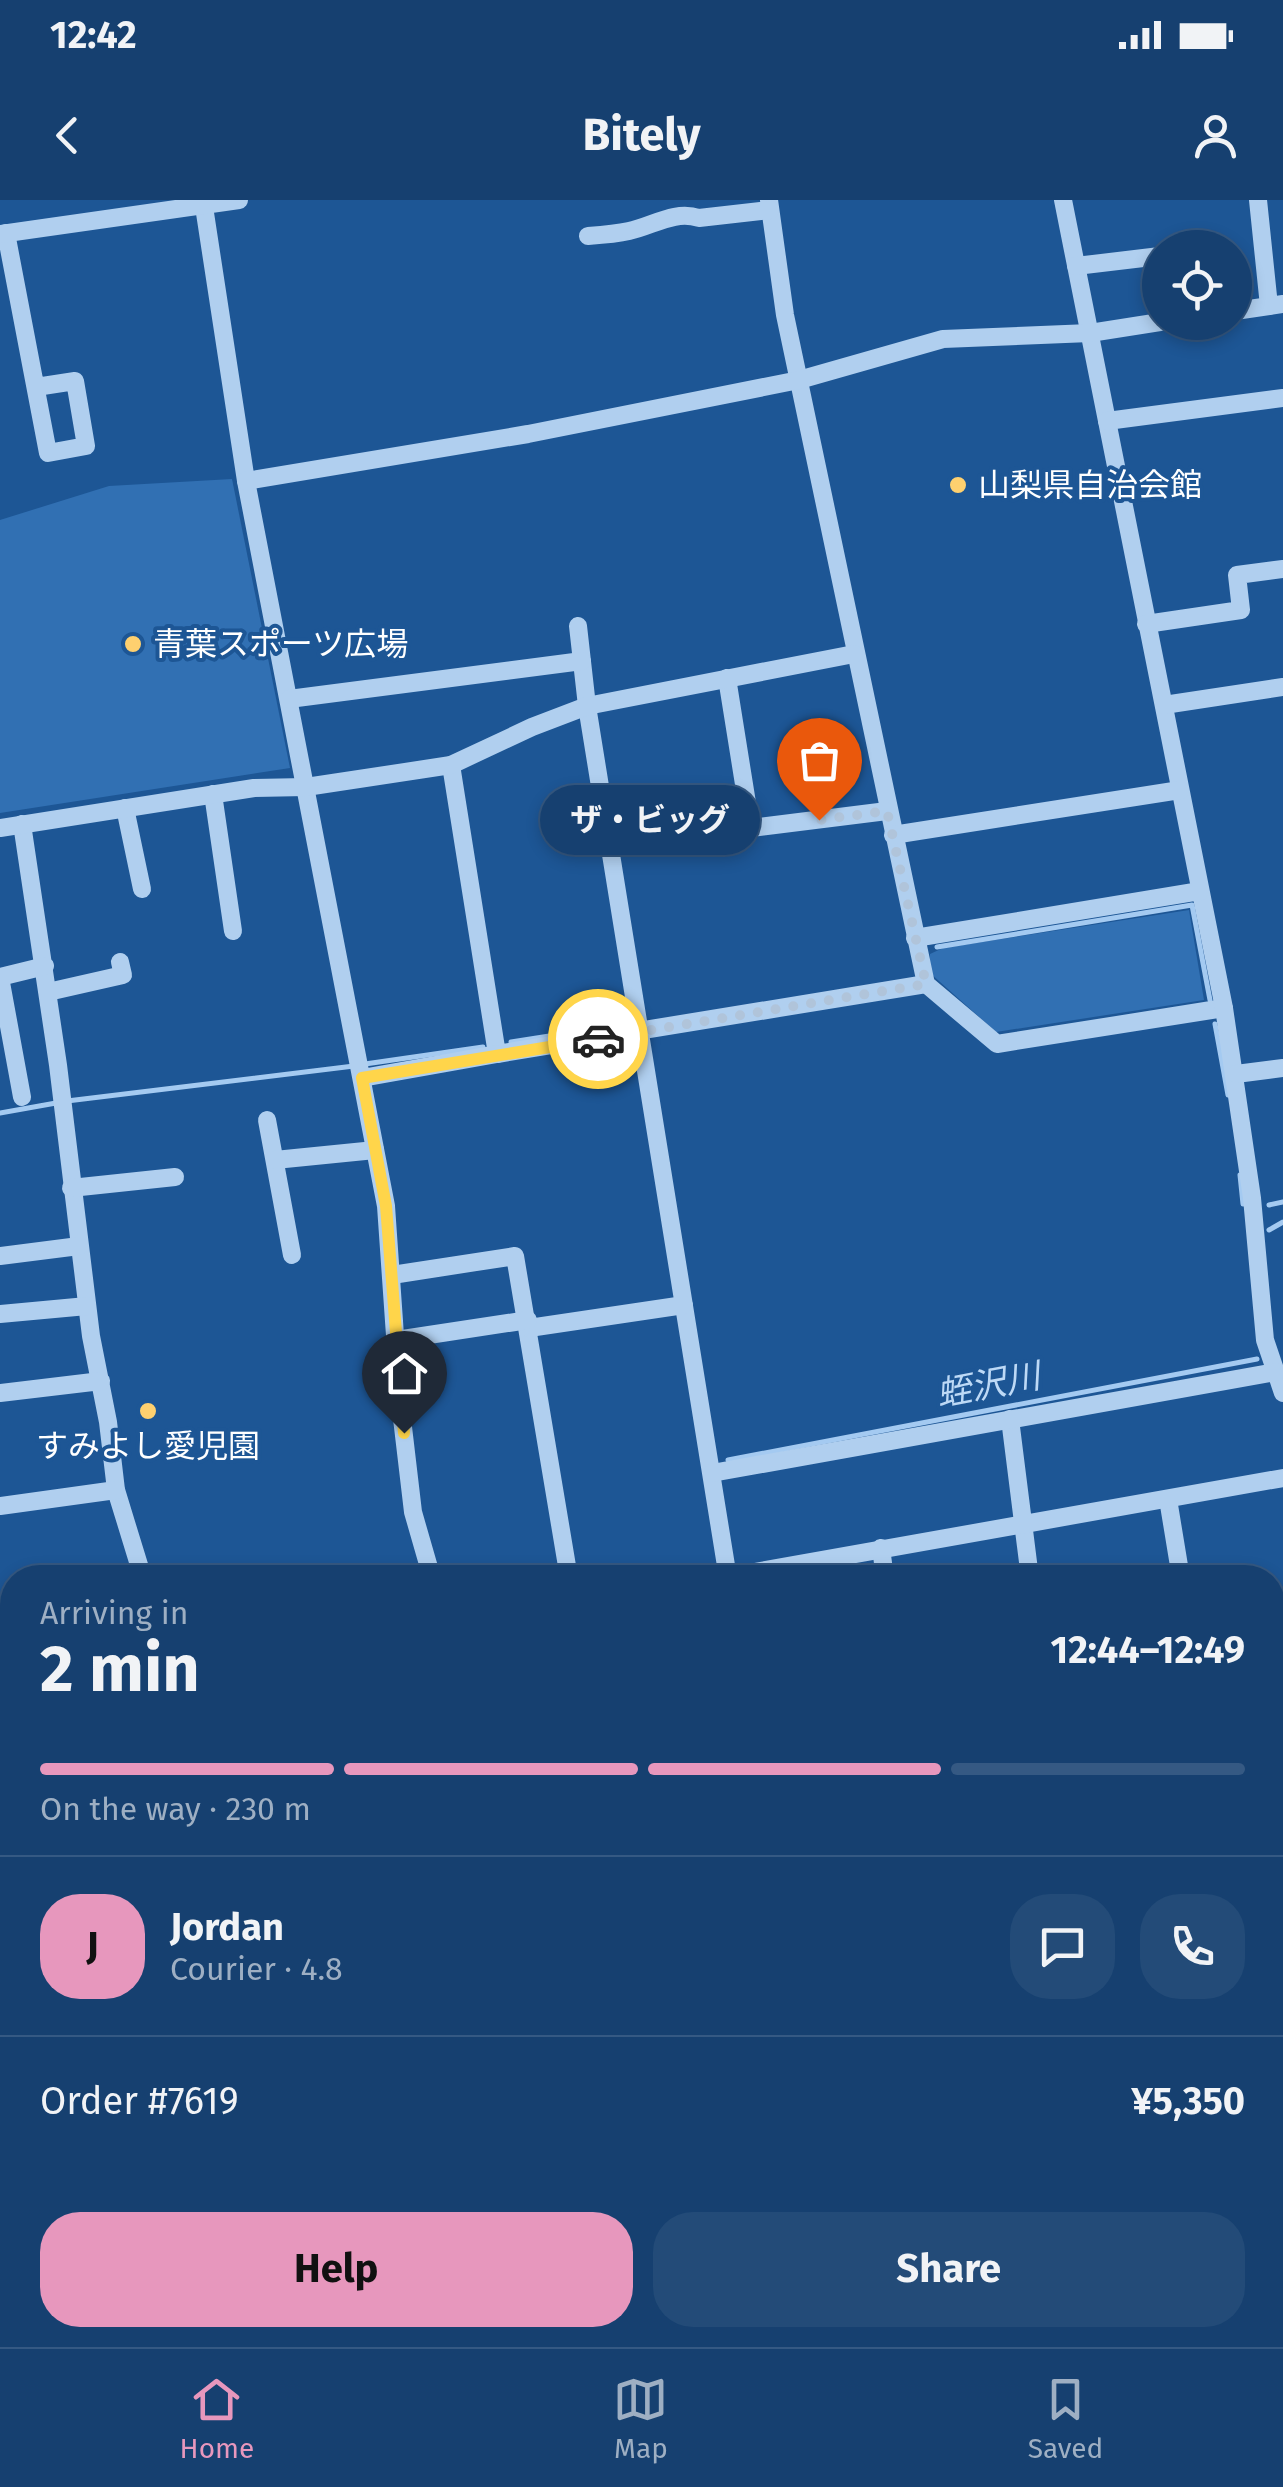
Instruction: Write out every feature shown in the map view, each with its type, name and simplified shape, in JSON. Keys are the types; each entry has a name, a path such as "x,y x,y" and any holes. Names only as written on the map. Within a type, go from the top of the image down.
{"street":[{"path":"36,387 3,234 239,200"},
{"path":"1063,200 1224,1008 1236,1074 1264,1340 1283,1393"},
{"path":"1258,200 1276,305"},
{"path":"204,203 246,481 386,1206 413,1512 428,1565"},
{"path":"588,236 632,231 658,220 690,214 700,218 770,205 798,380 926,984 997,1044 1224,1008"},
{"path":"1076,266 1142,258"},
{"path":"246,481 528,434 798,380 942,339 1090,333 1142,325"},
{"path":"1107,421 1283,398"},
{"path":"1146,624 1241,610 1236,575 1283,568"},
{"path":"578,626 587,706 712,1473 724,1565"},
{"path":"0,828 254,788 306,787 451,765 587,706 854,654"},
{"path":"289,699 582,661"},
{"path":"727,678 751,828 887,811"},
{"path":"1164,705 1283,688"},
{"path":"451,765 497,1054"},
{"path":"893,836 1180,790"},
{"path":"213,794 234,931"},
{"path":"125,808 142,890"},
{"path":"22,824 48,992 87,1306 116,1490 138,1565"},
{"path":"916,938 1200,891"},
{"path":"48,992 123,975 120,962"},
{"path":"22,1097 0,977 44,966"},
{"path":"360,1070 640,1033 926,984"},
{"path":"1236,1074 1283,1068"},
{"path":"267,1120 292,1255"},
{"path":"274,1160 375,1150"},
{"path":"71,1188 175,1177"},
{"path":"0,1256 79,1246"},
{"path":"392,1275 515,1256 567,1565"},
{"path":"396,1340 684,1305"},
{"path":"0,1314 87,1306"},
{"path":"712,1473 1276,1372"},
{"path":"0,1392 100,1381"},
{"path":"1010,1419 1028,1565"},
{"path":"790,1565 1283,1478"},
{"path":"0,1506 116,1490"},
{"path":"1168,1499 1179,1565"},
{"path":"881,1548 883,1565"}],"shaded area":[{"name":"青葉スポーツ広場","path":"232,479 290,768 0,813 0,520 109,486"},
{"path":"1189,910 1204,1000 996,1032 930,973 930,954 943,948"}],"waterway":[{"path":"937,947 1192,905 1210,1000"},
{"path":"1215,1024 1228,1095"},
{"path":"511,1042 607,1027"},
{"path":"365,1064 483,1047"},
{"path":"67,1101 354,1066"},
{"path":"0,1113 56,1103"},
{"path":"1240,1175 1243,1204"},
{"path":"1269,1205 1283,1202"},
{"name":"蛭沢川","path":"1269,1230 1283,1222"},
{"name":"蛭沢川","path":"728,1460 1257,1359"}],"way so far":[{"path":"598,1039 926,984 887,811 819,820"}],"place":[{"name":"山梨県自治会館","path":"958,485"},
{"name":"青葉スポーツ広場","path":"133,644"},
{"name":"ザ・ビッグ","path":"819,820"},
{"name":"すみよし愛児園","path":"148,1411"}],"route":[{"path":"404,1433 386,1206 362,1078 598,1039"}]}
